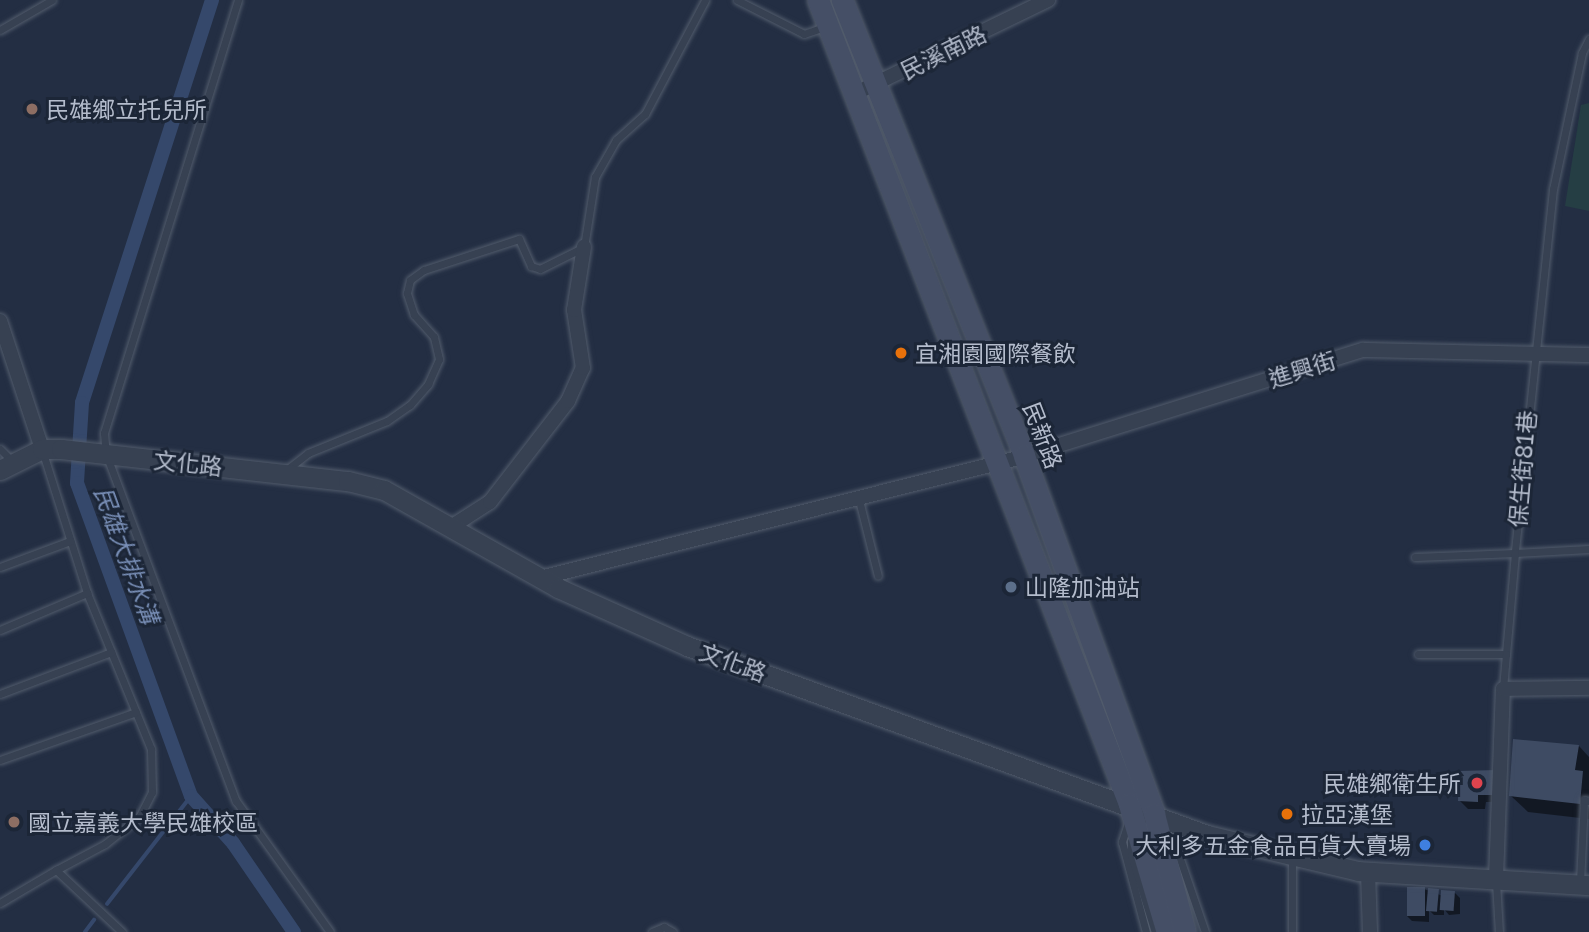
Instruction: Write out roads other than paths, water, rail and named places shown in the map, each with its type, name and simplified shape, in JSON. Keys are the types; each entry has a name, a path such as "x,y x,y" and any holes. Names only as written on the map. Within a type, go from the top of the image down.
{"main road":[{"path":"818,0 1163,894 1185,932"},
{"name":"民新路","path":"842,0 1024,456 1154,814 1160,835 1163,894"},
{"path":"1163,894 1167,932"}],"street":[{"name":"民溪南路","path":"854,94 1048,0"},
{"path":"450,527 490,502 573,390 583,368 574,310 584,247"},
{"path":"0,321 52,449 4,460"},
{"name":"進興街","path":"540,578 996,460 1024,456 1363,350 1589,355"},
{"name":"文化路","path":"52,449 282,474 384,490 540,578 687,646 1207,835 1368,872 1584,884"},
{"path":"1496,878 1503,689 1589,688"},
{"path":"1368,872 1370,932"}],"lane":[{"path":"0,30 51,0"},
{"path":"238,0 104,433 106,454 236,801 330,932"},
{"path":"282,474 308,453 387,421 411,405 428,384 439,359 434,337 414,315 407,293 410,280 424,270 519,239 531,266 540,269 584,247 595,177 616,140 645,114 705,0"},
{"path":"737,0 804,34 828,26"},
{"name":"保生街81巷","path":"1589,39 1582,53 1553,189 1515,554 1589,549"},
{"path":"0,903 105,844 140,816 152,792 151,749 87,593 70,541 52,449"},
{"path":"858,496 878,576"},
{"path":"0,567 70,541"},
{"path":"1415,558 1515,554 1503,689"},
{"path":"0,630 87,593"},
{"path":"0,694 111,652"},
{"path":"1418,654 1506,654"},
{"path":"0,760 136,712"},
{"path":"1584,884 1584,800 1589,801"},
{"path":"1130,808 1122,842 1146,932"},
{"path":"1160,835 1179,856 1205,932"},
{"path":"1292,855 1292,932"},
{"path":"56,870 122,932"},
{"path":"1496,878 1499,932"},
{"path":"1155,932 1163,894"},
{"path":"1163,894 1194,932"},
{"path":"652,932 664,928 673,932"}],"waterway":[{"name":"民雄大排水溝","path":"212,0 82,403 77,483 191,796 233,843 294,932"},
{"path":"107,904 191,796"},
{"path":"85,932 94,920"}],"place":[{"name":"民雄鄉立托兒所","path":"32,109"},
{"name":"宜湘園國際餐飲","path":"901,353"},
{"name":"山隆加油站","path":"1011,587"},
{"name":"民雄鄉衛生所","path":"1477,783"},
{"name":"拉亞漢堡","path":"1287,814"},
{"name":"國立嘉義大學民雄校區","path":"14,822"},
{"name":"大利多五金食品百貨大賣場","path":"1425,845"}]}
